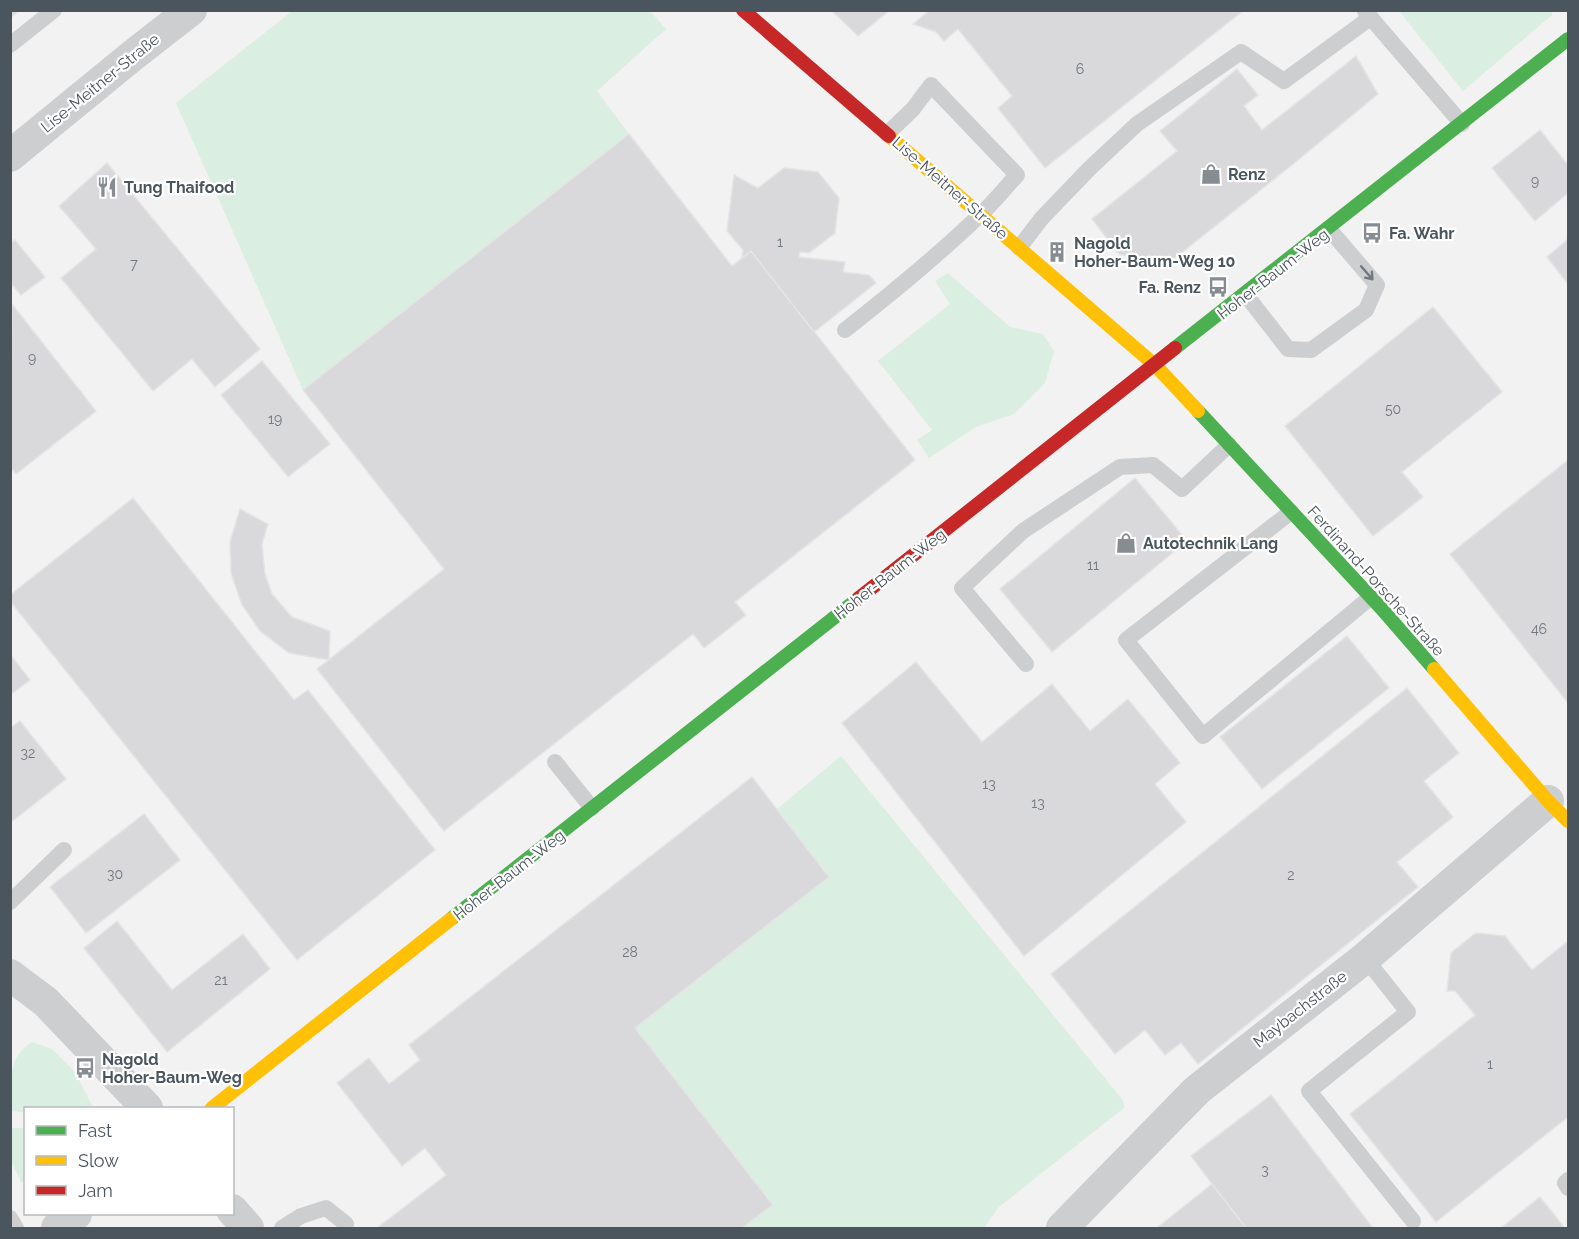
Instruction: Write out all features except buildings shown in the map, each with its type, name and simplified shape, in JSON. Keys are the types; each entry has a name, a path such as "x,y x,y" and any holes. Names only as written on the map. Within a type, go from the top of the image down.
{"street":[{"name":"Lise-Meitner-Straße","path":"10,156 191,10"},
{"name":"Lise-Meitner-Straße","path":"743,10 1156,366"},
{"name":"Hoher-Baum-Weg","path":"213,1107 1569,39"},
{"name":"Ferdinand-Porsche-Straße","path":"1156,366 1371,597 1558,811"},
{"name":"Maybachstraße","path":"1062,1228 1197,1090 1558,811"},
{"path":"12,982 46,1002 146,1107"},
{"path":"234,1212 248,1228"},
{"path":"57,1228 75,1215"}],"lane":[{"path":"10,45 54,10"},
{"path":"1019,248 1041,219 1089,168 1137,124 1241,52 1284,81 1367,14 1462,124"},
{"path":"845,330 901,286 981,214 1017,175 932,85 913,109 887,134"},
{"path":"1246,295 1288,349 1311,350 1365,310 1377,285 1329,229"},
{"path":"1026,664 962,588 1023,531 1120,467 1153,465 1182,489 1229,445"},
{"path":"1291,512 1126,640 1203,736 1371,597"},
{"path":"555,762 592,808"},
{"path":"10,902 64,850"},
{"path":"1365,958 1408,1012 1309,1091 1413,1221"},
{"path":"1569,1180 1565,1183 1569,1188"},
{"path":"282,1228 301,1216 326,1208 346,1224"},
{"path":"10,1218 16,1228"}],"green space":[{"path":"649,10 666,29 597,91 629,134 303,390 176,103 292,11"},
{"path":"1399,11 1552,11 1552,15 1463,91"},
{"path":"948,273 1010,327 1043,334 1054,351 1045,383 1014,414 976,427 929,458 917,440 932,430 878,361 950,304 935,281"},
{"path":"841,756 1122,1099 1125,1107 999,1207 984,1228 742,1228 772,1204 635,1028 829,877 777,809"},
{"path":"32,1042 52,1049 75,1072 92,1107 24,1107 24,1112 11,1111 12,1072 18,1055"},
{"path":"11,1128 24,1128 24,1182 21,1182 11,1161"}],"traffic: fast":[{"path":"1175,348 1568,39"},
{"path":"1198,411 1381,608 1434,669"},
{"path":"451,919 859,598"}],"traffic: slow":[{"path":"889,136 1156,366 1198,411"},
{"path":"1434,669 1568,821"},
{"path":"213,1107 451,919"}],"traffic: jam":[{"path":"743,10 889,136"},
{"path":"859,598 1175,348"}],"place":[{"name":"Renz","path":"1211,174"},
{"name":"Tung Thaifood","path":"107,187"},
{"name":"Fa. Wahr","path":"1372,233"},
{"name":"Nagold Hoher-Baum-Weg 10","path":"1057,252"},
{"name":"Fa. Renz","path":"1218,287"},
{"name":"Autotechnik Lang","path":"1126,543"},
{"name":"Nagold Hoher-Baum-Weg","path":"85,1068"}]}
